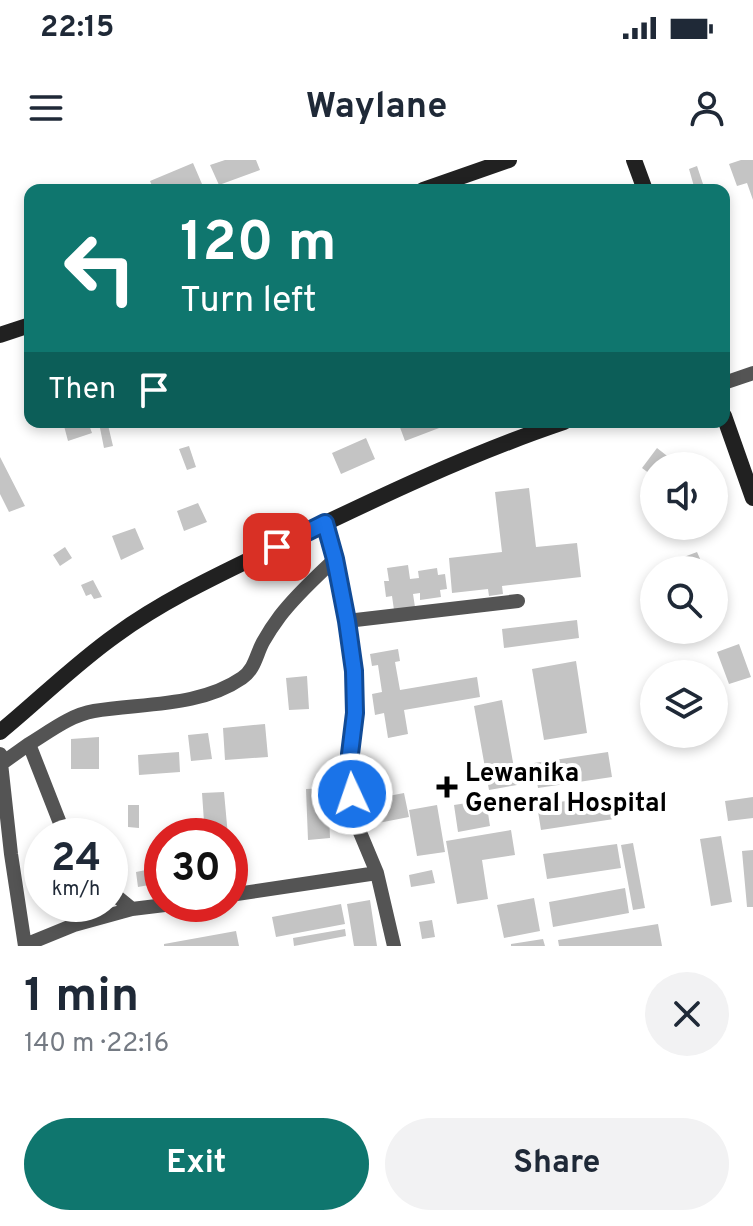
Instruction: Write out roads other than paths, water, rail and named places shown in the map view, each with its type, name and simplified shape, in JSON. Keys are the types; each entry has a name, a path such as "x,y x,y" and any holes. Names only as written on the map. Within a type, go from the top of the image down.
{"street":[{"path":"440,184 509,160"},
{"path":"634,160 643,184"},
{"path":"0,335 24,327"},
{"path":"730,381 753,373"},
{"path":"0,732 117,634 158,608 325,523 548,428"},
{"path":"728,428 753,498"},
{"path":"325,523 335,559 354,671 355,713 350,754 352,794 359,830 377,873 394,946"},
{"path":"144,908 74,925 25,946 1,759 75,716 189,698 227,687 251,671 263,642 281,615 335,559"},
{"path":"347,621 518,601"},
{"path":"29,744 58,818"},
{"path":"248,892 377,873"},
{"path":"128,906 132,909"}],"place":[{"name":"Lewanika General Hospital","path":"447,787"}]}
